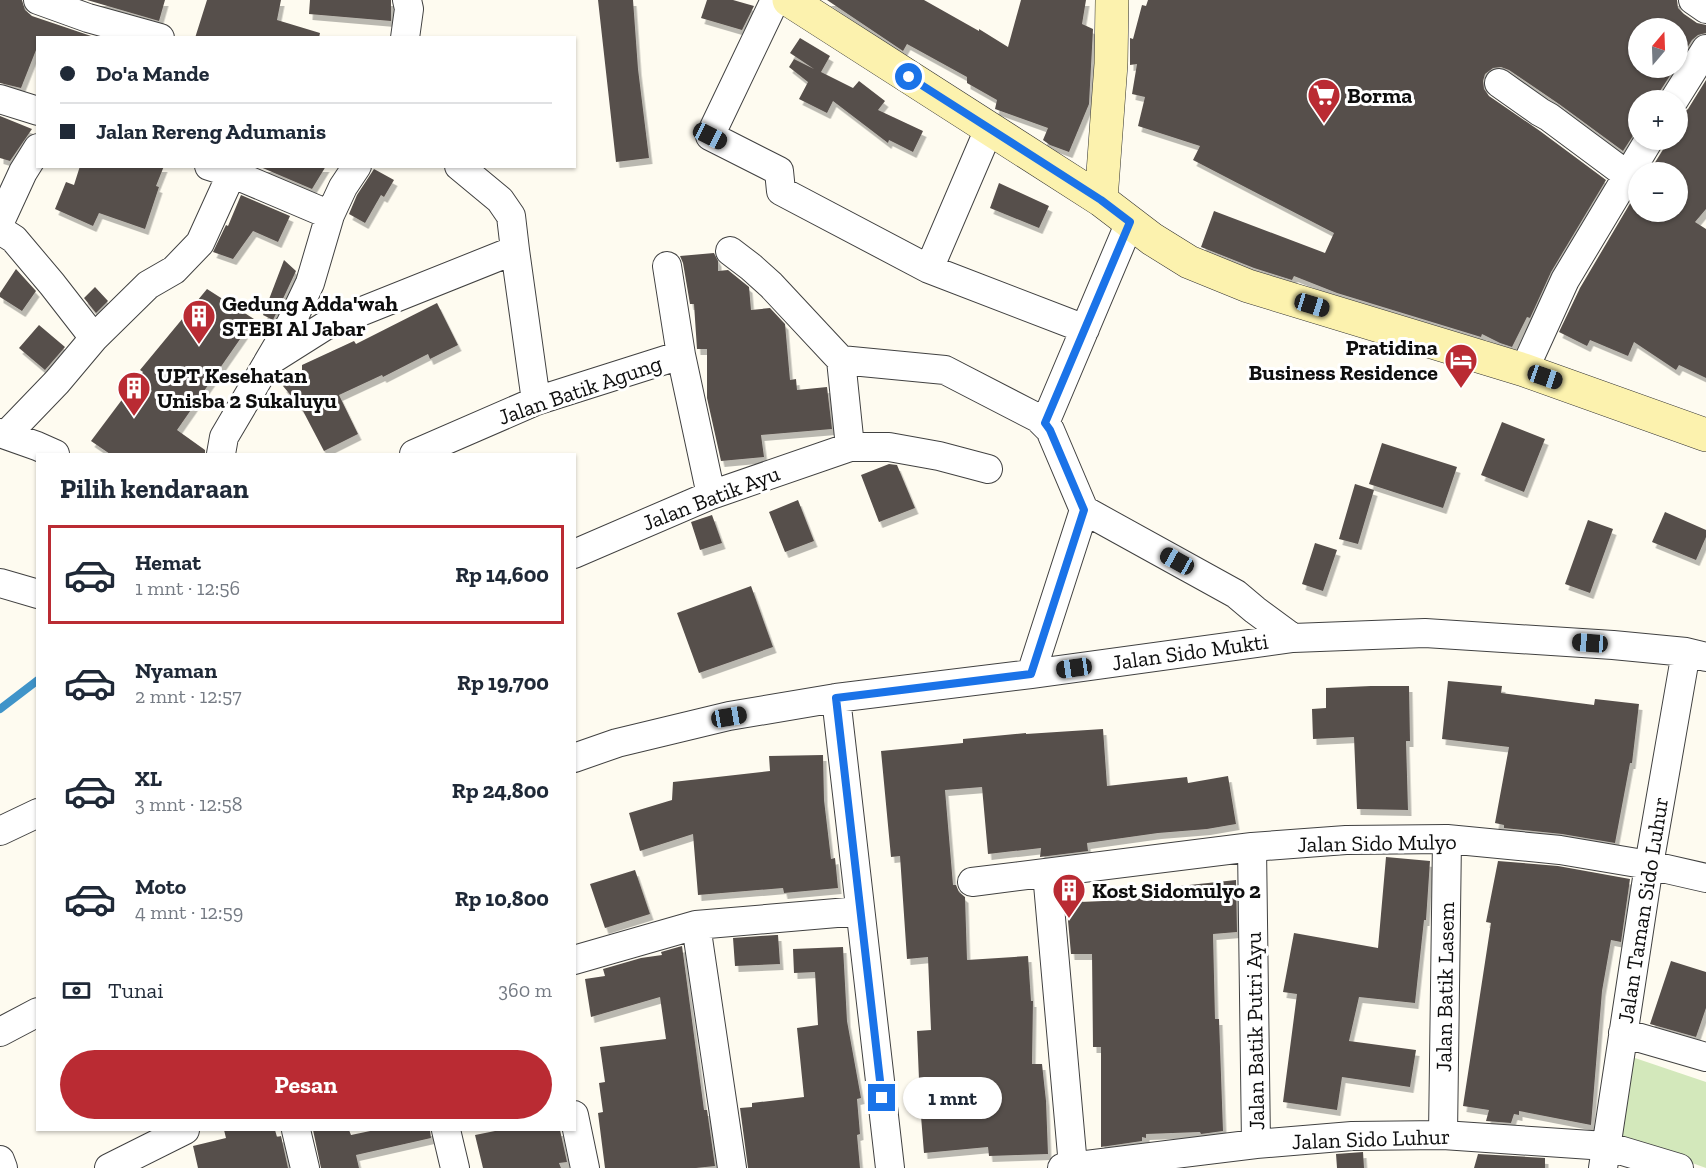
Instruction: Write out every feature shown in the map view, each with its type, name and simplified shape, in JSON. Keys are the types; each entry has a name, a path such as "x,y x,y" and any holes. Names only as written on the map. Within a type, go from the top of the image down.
{"main road":[{"path":"789,0 1101,200 1152,239 1189,262 1248,286 1524,370 1706,435"},
{"path":"1101,200 1111,64 1112,0"}],"street":[{"path":"38,0 87,19 152,36"},
{"path":"405,36 409,9 407,0"},
{"path":"775,0 710,136 779,171 780,191 929,269 1084,329"},
{"path":"1693,0 1706,9"},
{"path":"1680,90 1706,49"},
{"path":"1499,83 1627,175"},
{"path":"0,99 36,110"},
{"path":"929,269 989,129"},
{"path":"1524,370 1565,280 1643,150"},
{"path":"0,222 23,172 36,151"},
{"path":"220,453 224,437 291,323 310,283 330,215 343,186 356,168"},
{"path":"461,168 500,200 512,216 536,400"},
{"path":"53,453 3,434 57,382 94,338 148,285 174,270 200,243 225,169 330,215"},
{"path":"1045,423 1130,222"},
{"path":"0,230 14,239 94,338"},
{"path":"268,362 325,326 515,250"},
{"path":"730,251 771,285 841,360 850,447"},
{"path":"667,266 681,355"},
{"name":"Jalan Batik Agung","path":"416,453 536,400 681,355 711,495"},
{"path":"841,360 945,370 1038,418 1050,430 1084,510 1236,594 1293,638"},
{"name":"Jalan Batik Ayu","path":"576,553 711,495 850,447 889,447 939,456 988,469"},
{"path":"1031,674 1084,510"},
{"path":"0,583 36,593"},
{"name":"Jalan Sido Mukti","path":"576,757 617,743 718,719 836,698 1293,638 1425,633 1613,645 1696,655"},
{"name":"Jalan Taman Sido Luhur","path":"1604,1157 1649,865 1696,655"},
{"path":"836,698 890,1168"},
{"path":"0,831 36,814"},
{"name":"Jalan Sido Mulyo","path":"972,882 1252,847 1346,840 1447,839 1560,850 1649,865 1706,878"},
{"name":"Jalan Batik Lasem","path":"1443,1135 1447,839"},
{"name":"Jalan Batik Putri Ayu","path":"1252,847 1256,1144"},
{"path":"1047,873 1067,1167"},
{"path":"576,959 696,925 860,912"},
{"path":"696,925 732,1168"},
{"path":"0,1032 36,1013"},
{"path":"1623,1033 1706,1057"},
{"path":"576,1125 585,1168"},
{"path":"109,1168 148,1159 184,1131"},
{"path":"296,1131 305,1168"},
{"path":"446,1131 454,1168"},
{"name":"Jalan Sido Luhur","path":"1067,1167 1256,1144 1352,1136 1443,1135 1679,1168"},
{"path":"0,1160 3,1168"}],"green space":[{"path":"1632,1057 1706,1082 1706,1168 1620,1137"}],"building":[{"path":"0,0 22,0 25,10 32,16 91,36 36,36 36,50 21,88 0,83"},
{"path":"87,0 165,0 159,21"},
{"path":"207,0 281,0 277,20 320,33 319,36 196,36"},
{"path":"310,0 391,0 391,21 309,14"},
{"path":"598,0 633,0 638,69 649,158 616,162"},
{"path":"707,0 733,0 754,6 742,30 701,18"},
{"path":"827,0 924,0 1008,47 1021,0 1086,0 1082,24 1093,29 1089,104 1069,152 1043,140 1048,128 995,109 997,100 967,83 967,77 907,44 903,51"},
{"path":"1148,0 1677,0 1678,8 1684,14 1697,23 1706,25 1706,33 1698,35 1688,46 1688,18 1628,18 1628,78 1668,78 1661,90 1628,90 1628,143 1623,151 1509,70 1501,67 1493,68 1485,74 1484,89 1489,96 1606,180 1551,272 1530,318 1527,317 1512,347 1482,334 1481,337 1337,293 1294,276 1292,280 1254,268 1201,247 1214,211 1325,253 1334,233 1193,160 1200,146 1138,126 1145,97 1132,94 1137,64 1130,65 1130,38 1133,39 1142,5 1146,6"},
{"path":"800,38 830,56 821,72 853,88 859,81 885,101 878,110 923,131 913,152 889,140 888,143 833,101 827,113 799,99 808,82 789,67 794,59 814,69 790,53"},
{"path":"1706,80 1706,209 1695,222 1706,229 1706,378 1679,365 1676,370 1634,342 1628,356 1590,340 1587,346 1559,332 1580,288 1628,207 1628,222 1688,222 1688,162 1655,162 1663,150 1688,150 1688,109"},
{"path":"0,116 32,129 10,161 0,158"},
{"path":"79,168 163,168 145,229 99,213 93,226 55,209 66,182 74,185"},
{"path":"263,168 325,168 312,189"},
{"path":"374,169 394,180 384,197 381,195 365,223 349,214 357,195"},
{"path":"999,183 1049,206 1039,228 990,208"},
{"path":"241,195 290,216 278,242 253,231 233,259 213,252 226,225 228,226"},
{"path":"714,253 718,261 718,271 728,270 749,287 751,310 770,308 785,324 790,380 796,379 797,390 827,387 832,429 761,435 764,457 721,461 707,398 707,349 697,349 694,304 690,304 680,256"},
{"path":"284,260 296,271 273,320 263,315"},
{"path":"16,269 36,291 22,311 0,297 0,293"},
{"path":"95,287 108,301 96,313 84,298"},
{"path":"207,289 254,319 177,430 205,450 205,453 109,453 91,441 124,397 136,407 152,391 139,377 143,372 140,370"},
{"path":"437,303 458,345 430,359 428,354 383,377 382,375 339,395 358,434 324,451 302,409 283,386 302,378 302,365 354,341 356,344"},
{"path":"39,325 65,347 45,370 19,348"},
{"path":"1502,422 1545,439 1524,492 1481,475"},
{"path":"1382,443 1457,467 1443,508 1369,484"},
{"path":"889,464 897,465 915,508 879,522 861,475"},
{"path":"1355,484 1374,490 1358,544 1339,539"},
{"path":"798,500 814,541 785,552 769,512"},
{"path":"1665,512 1706,530 1706,537 1696,560 1652,542"},
{"path":"712,515 722,543 700,550 691,522"},
{"path":"1588,520 1613,529 1590,593 1565,584"},
{"path":"1315,543 1337,550 1323,591 1302,584"},
{"path":"751,586 773,647 699,673 677,613"},
{"path":"1448,681 1502,686 1501,693 1594,705 1595,699 1639,704 1632,763 1630,763 1615,843 1562,834 1504,828 1504,825 1495,823 1509,747 1442,739"},
{"path":"1409,686 1410,741 1406,741 1408,810 1357,809 1354,737 1313,739 1312,709 1326,708 1326,688"},
{"path":"1103,729 1107,786 1187,777 1188,783 1228,776 1236,824 1087,843 1088,851 1040,857 1041,848 988,854 982,787 945,790 953,885 956,885 965,897 967,960 1028,956 1031,1001 1033,1001 1032,1064 1042,1064 1048,1154 989,1156 988,1147 924,1153 917,1031 931,1030 928,957 907,959 900,856 891,857 881,751 963,743 963,739"},
{"path":"823,755 824,800 831,859 835,858 838,888 784,893 783,888 698,895 693,834 640,851 629,813 672,800 673,782 770,771 769,756"},
{"path":"1386,857 1430,861 1426,920 1424,920 1415,1003 1359,997 1349,1041 1416,1050 1410,1087 1342,1077 1337,1110 1283,1102 1297,994 1283,992 1294,933 1378,948"},
{"path":"1498,861 1558,866 1630,879 1621,942 1611,940 1602,991 1591,1125 1519,1111 1519,1115 1514,1114 1511,1123 1486,1121 1489,1110 1463,1106 1491,923 1486,922"},
{"path":"635,870 650,914 605,928 590,884"},
{"path":"1236,880 1237,932 1213,934 1215,1019 1219,1019 1223,1131 1201,1134 1200,1132 1146,1134 1146,1138 1142,1137 1142,1141 1101,1147 1101,1047 1093,1047 1092,954 1071,954 1065,887 1078,885 1080,902 1127,900 1126,896 1180,888 1180,886"},
{"path":"778,935 780,964 735,966 733,938"},
{"path":"682,946 704,1110 707,1110 715,1166 605,1168 598,1113 603,1112 599,1083 605,1082 600,1047 666,1039 660,997 591,1017 585,979 605,976 603,969 641,958 662,955 661,952"},
{"path":"843,947 847,1021 861,1098 857,1099 860,1168 748,1168 740,1108 752,1107 752,1103 804,1097 797,1028 818,1025 815,972 794,973 793,949"},
{"path":"1671,961 1706,972 1706,1008 1696,1037 1650,1024"},
{"path":"224,1131 275,1131 277,1137 281,1136 288,1168 198,1168 193,1146 226,1138"},
{"path":"313,1131 349,1131 351,1135 370,1131 430,1131 431,1138 356,1155 359,1168 321,1168"},
{"path":"495,1131 560,1131 567,1162 559,1163 561,1168 483,1168 475,1135"},
{"path":"1363,1152 1364,1168 1337,1168 1336,1154"},
{"path":"1478,1154 1545,1158 1545,1168 1474,1168"}],"waterway":[{"path":"0,709 36,682"}],"place":[{"name":"Borma","path":"1324,124"},
{"name":"Gedung Adda'wah STEBI Al Jabar","path":"199,345"},
{"name":"Pratidina Business Residence","path":"1461,389"},
{"name":"UPT Kesehatan Unisba 2 Sukaluyu","path":"134,417"},
{"name":"Kost Sidomulyo 2","path":"1069,919"}],"route":[{"path":"882,1098 836,698 1031,674 1084,510 1045,423 1130,222 1101,200 909,77"}]}
